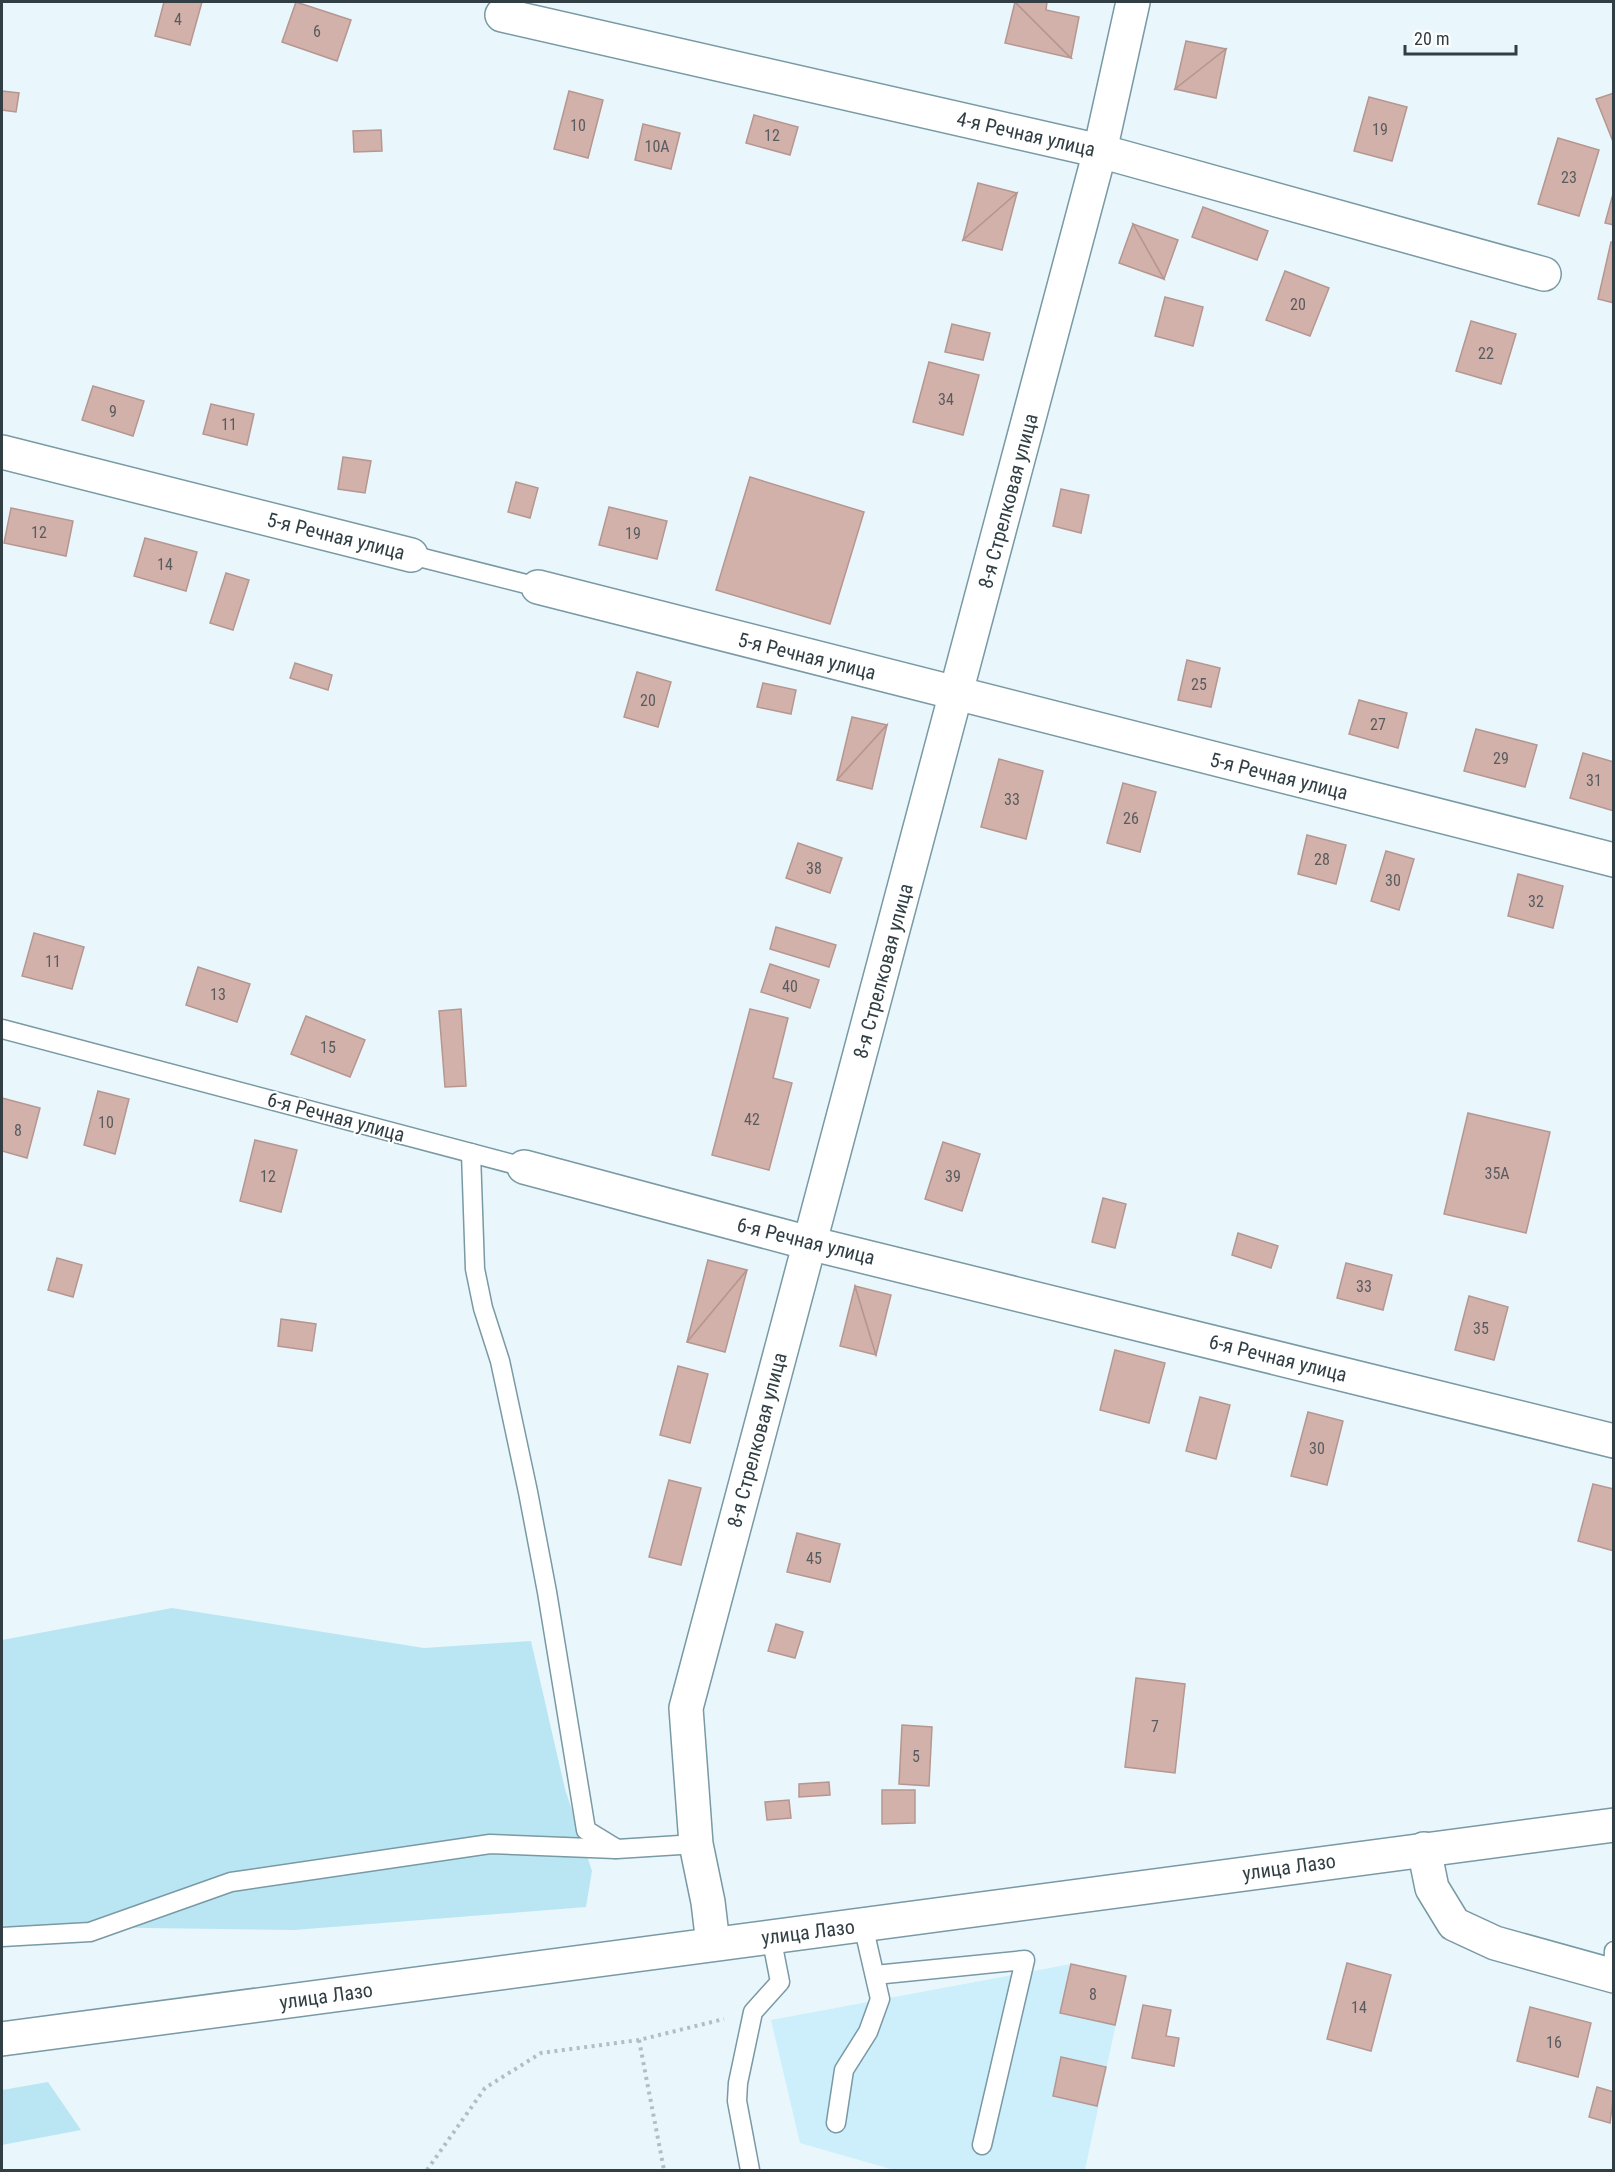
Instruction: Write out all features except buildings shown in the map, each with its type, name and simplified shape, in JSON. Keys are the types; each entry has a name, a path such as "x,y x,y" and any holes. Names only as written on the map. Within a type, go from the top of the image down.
{"street":[{"name":"8-я Стрелковая улица","path":"713,1944 708,1902 696,1844 686,1708 1100,151 1133,2"},
{"name":"4-я Речная улица","path":"502,15 1100,151 1544,274"},
{"name":"5-я Речная улица","path":"2,452 411,555"},
{"name":"5-я Речная улица","path":"538,587 1614,860"},
{"name":"6-я Речная улица","path":"524,1167 809,1243 1614,1442"},
{"name":"улица Лазо","path":"2,2039 1614,1824"},
{"path":"1424,1849 1432,1888 1454,1924 1495,1943 1613,1976"}],"lane":[{"name":"5-я Речная улица","path":"411,555 538,587"},
{"name":"6-я Речная улица","path":"2,1029 524,1167"},
{"path":"477,1155 475,1269 483,1308 500,1361 548,1592 586,1830 616,1849"},
{"path":"2,1937 90,1932 231,1881 478,1845 616,1849 696,1844"},
{"path":"836,2123 844,2070 868,2032 880,1999 875,1975 870,1965 863,1925"},
{"path":"750,2170 737,2102 738,2083 753,2012 780,1982 771,1936"},
{"path":"1613,1976 1614,1951"},
{"path":"875,1975 1025,1960 982,2145"}],"path":[{"path":"427,2170 484,2088 541,2053 639,2040 753,2012"},
{"path":"639,2040 664,2170"}],"shaded area":[{"path":"172,1608 424,1648 531,1641 565,1789 592,1871 586,1907 294,1930 2,1926 2,1640"},
{"path":"1071,1964 1126,1976 1085,2170 894,2170 800,2143 771,2020"},
{"path":"48,2082 81,2130 2,2145 2,2090"}]}
